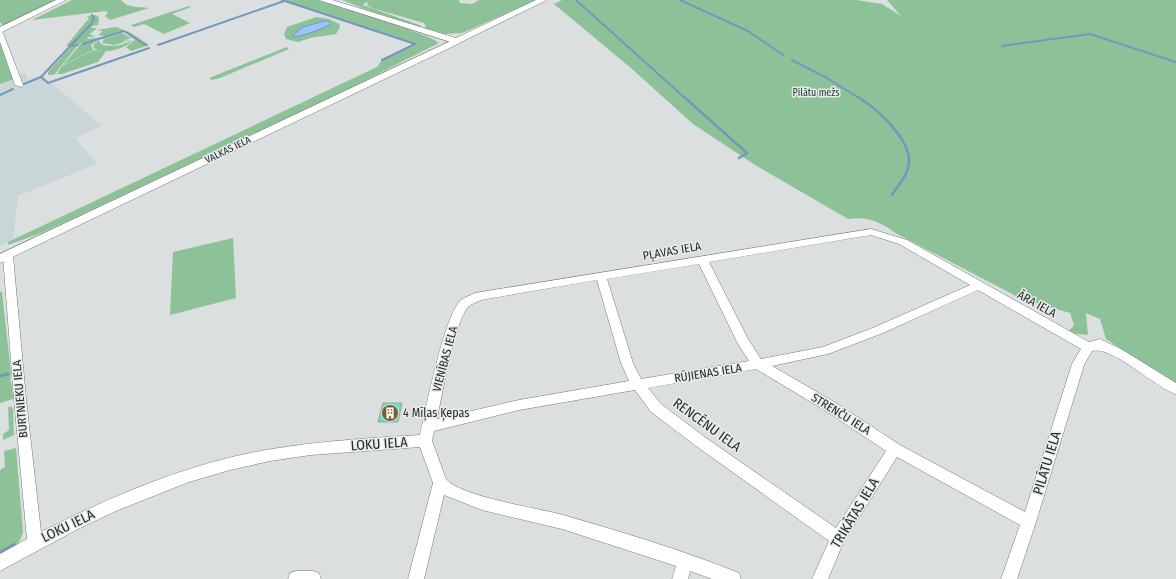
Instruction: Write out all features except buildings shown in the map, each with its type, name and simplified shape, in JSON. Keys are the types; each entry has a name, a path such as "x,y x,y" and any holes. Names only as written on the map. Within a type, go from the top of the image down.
{"highway":[{"path":"323,0 457,41 543,0"}],"main road":[{"path":"0,32 62,0"},
{"name":"VALKAS IELA","path":"4,257 457,41"}],"street":[{"path":"0,32 19,85"},
{"name":"PĻAVAS IELA","path":"465,303 479,296 860,233 884,235"},
{"name":"ĀRA IELA","path":"884,235 903,242 978,286 1088,347 1100,344 1117,352 1176,389"},
{"name":"BURTNIEKU IELA","path":"4,257 34,542"},
{"name":"STRENČU IELA","path":"702,259 743,342 758,364 831,407 895,449 1029,522"},
{"name":"RENCĒNU IELA","path":"601,276 627,363 637,384 656,408 694,437 838,538"},
{"name":"RŪJIENAS IELA","path":"427,434 519,405 758,364 824,351 879,330 978,286"},
{"name":"VIENĪBAS IELA","path":"427,434 446,351 458,314 465,303"},
{"name":"PILĀTU IELA","path":"1009,579 1029,522 1076,370 1088,347"},
{"name":"LOKU IELA","path":"0,563 34,542 121,501 178,479 228,466 310,449 427,434 440,483"},
{"name":"TRIKĀTAS IELA","path":"820,579 838,538 895,449"},
{"path":"440,483 445,489 482,503 562,522 685,561 733,579"},
{"path":"416,579 440,483"},
{"path":"680,579 685,561"},
{"path":"296,579 313,579"}],"shaded area":[{"path":"25,73 28,80 42,75 102,126 75,138 97,164 18,196 13,240 0,246 0,82 7,77"}],"green space":[{"path":"0,0 57,0 3,25 0,22"},
{"path":"72,0 121,0 130,6 149,8 110,20 105,16 108,13 106,11 32,20"},
{"path":"282,0 316,0 361,13 419,33 439,43 360,83 80,215 41,233 8,245 8,242 377,67 382,60 414,44"},
{"path":"342,0 459,0 460,3 472,4 479,0 537,0 462,33 445,34 424,28 426,26 424,23 372,8 367,5 368,3 366,2 363,5 422,26 420,27 372,12"},
{"name":"Pilātu mežs","path":"562,0 857,0 882,4 901,16 887,0 1176,0 1176,385 1106,339 1100,319 1086,313 1088,335 1067,333 1074,325 1070,313 1022,299 897,234 880,223 862,218 848,219 755,165 693,124 632,69 554,4"},
{"path":"189,6 191,7 172,14 190,23 164,34 144,24 134,27 131,25"},
{"path":"96,15 99,18 98,25 91,28 97,28 90,34 95,37 88,37 87,39 103,37 91,45 93,50 63,65 80,45 78,45 54,75 48,75 48,72 72,46 94,41 66,46 89,18 87,16"},
{"path":"316,17 329,19 339,24 340,27 336,34 310,38 298,42 286,39 284,34 287,27"},
{"path":"116,27 124,30 103,37 104,36 98,35 103,31 97,30"},
{"path":"128,31 149,45 131,51 126,47 135,40 124,32"},
{"path":"122,33 131,38 123,41 131,40 114,45 102,43 104,39"},
{"path":"0,38 1,46 14,79 0,84"},
{"path":"99,40 101,44 113,46 121,45 133,40 119,49 102,51 93,47"},
{"path":"287,47 289,49 220,78 212,80 209,78"},
{"path":"94,50 106,51 98,62 62,74 57,74 62,66"},
{"path":"233,238 236,298 170,315 173,252"},
{"path":"0,292 2,292 13,399 0,403"},
{"path":"8,407 12,407 13,410 14,435 3,440 3,434 9,430"},
{"path":"16,448 23,532 22,537 17,544 0,556 0,470 5,467 4,451"}],"water":[{"path":"328,21 331,24 305,35 295,37 292,36 303,27"}],"waterway":[{"path":"282,0 415,44 382,60"},
{"path":"576,0 685,98"},
{"path":"680,0 748,31 783,55"},
{"path":"158,45 284,1"},
{"path":"70,46 92,23 94,18 92,15"},
{"path":"83,44 124,31 146,45"},
{"path":"1002,46 1090,34 1176,62"},
{"path":"70,46 78,45"},
{"path":"41,77 70,46"},
{"path":"41,77 48,83 149,48"},
{"path":"792,60 825,77 859,98"},
{"path":"24,84 41,77"},
{"path":"0,95 13,89"},
{"path":"684,97 747,153 739,158"},
{"path":"858,97 883,116 891,125 904,144 908,154 909,163 907,172 892,195"},
{"path":"0,376 8,374"},
{"path":"0,553 14,545"}],"place":[{"name":"4 Mīļas Ķepas","path":"390,413"}]}
